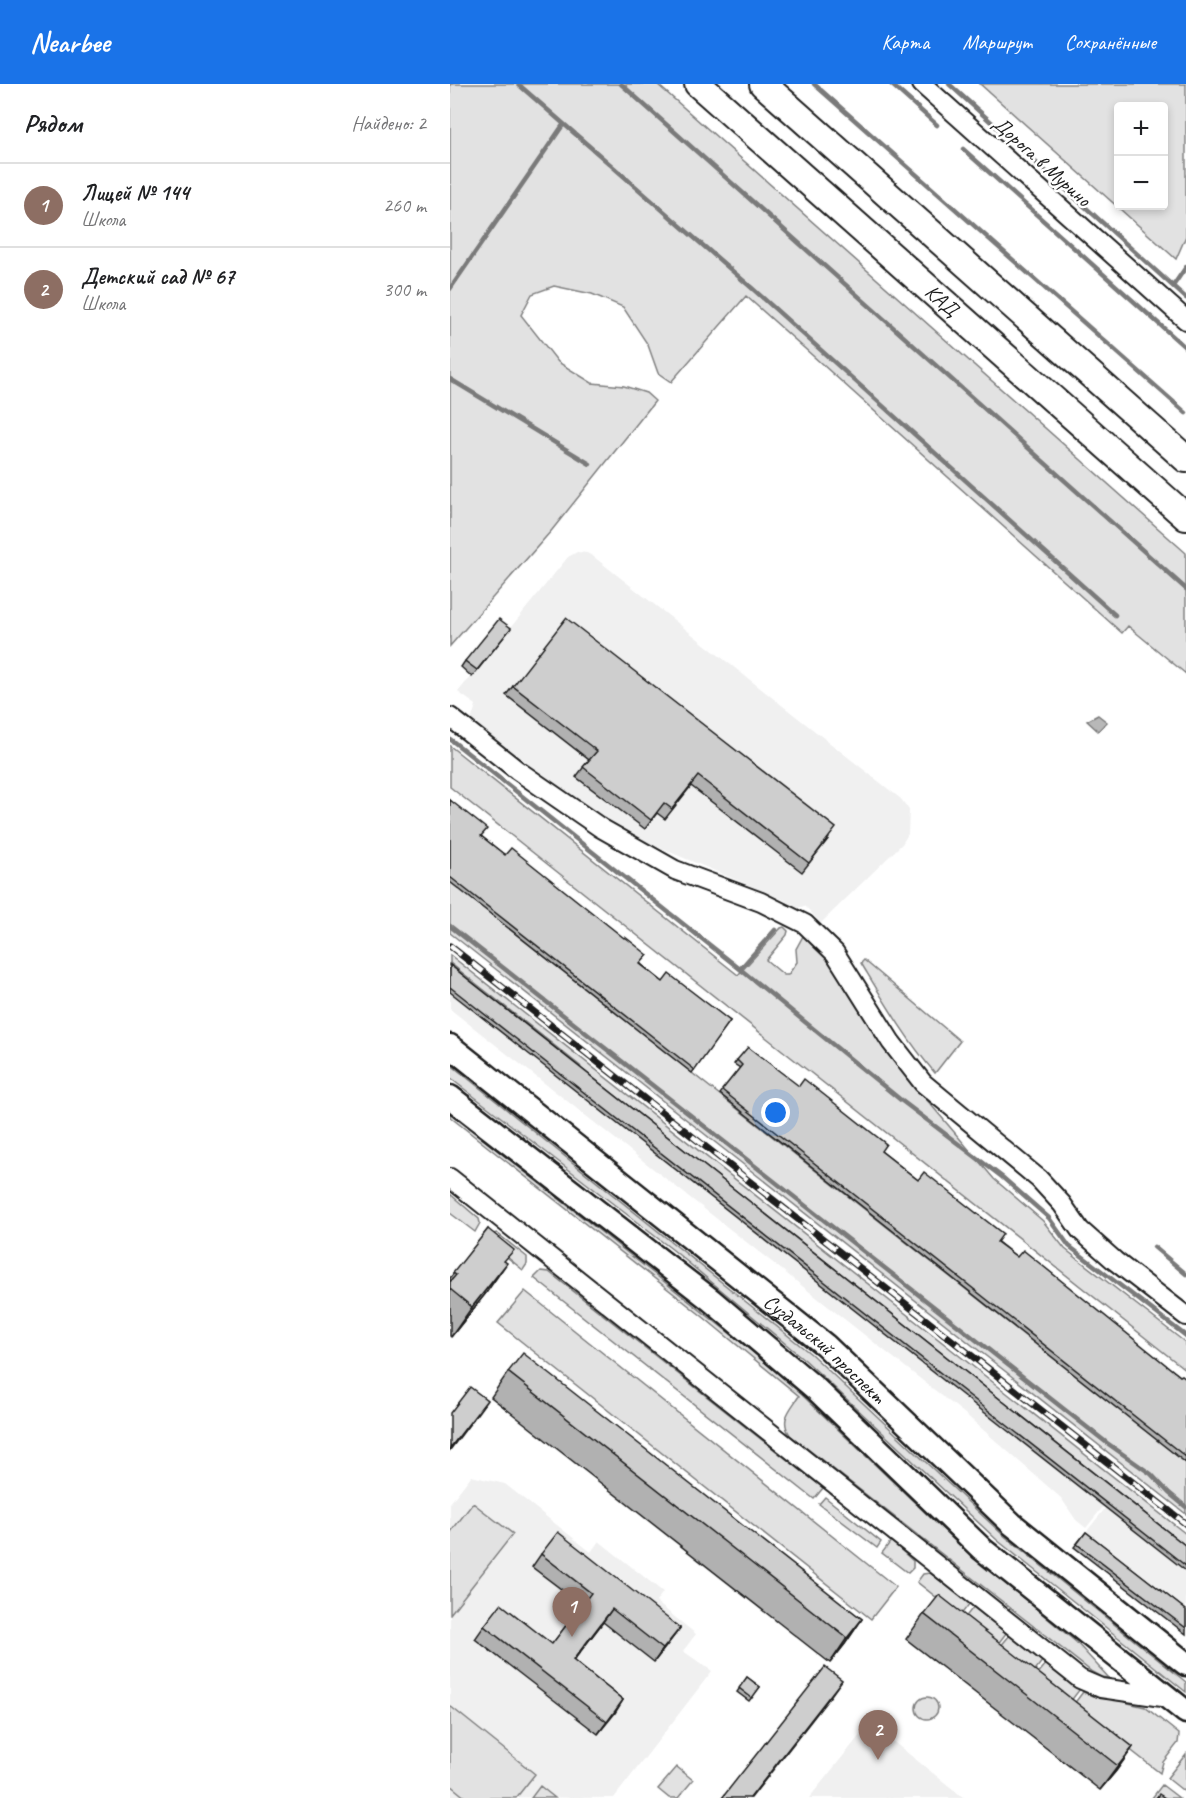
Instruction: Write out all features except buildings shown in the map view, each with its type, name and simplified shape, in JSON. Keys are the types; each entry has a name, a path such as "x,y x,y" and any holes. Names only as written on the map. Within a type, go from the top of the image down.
{"highway":[{"name":"КАД","path":"698,84 1186,517"},
{"name":"КАД","path":"763,84 1186,459"}],"main road":[{"name":"Суздальский проспект","path":"450,1046 825,1346 1012,1524 1186,1664"},
{"name":"Суздальский проспект","path":"450,1097 711,1300 817,1390 982,1549 1177,1705"}],"street":[{"name":"Дорога в Мурино","path":"922,84 1186,320"},
{"path":"450,717 517,770 601,828 675,870 761,902 805,924 835,953 891,1042 923,1083 1039,1179 1062,1204 1080,1230 1115,1261 1186,1316"},
{"path":"450,1178 1080,1679 1101,1688 1177,1705"}],"shaded area":[{"path":"450,84 657,84 1186,553 1186,674 1128,626 1122,633 746,296 671,382 658,373 648,345 623,307 592,294 554,286 532,294 521,315 558,362 592,383 624,386 646,393 655,401 552,530 450,646"},
{"path":"980,84 1186,84 1186,236 1176,259 1121,210 1168,210 1168,102 1114,102 1114,204"},
{"path":"577,552 587,553 594,557 901,799 909,810 908,834 902,844 821,923 805,906 796,908 784,900 653,845 576,800 471,721 476,705 458,692 568,557"},
{"path":"1098,715 1107,722 1098,731 1087,721"},
{"path":"450,746 738,975 784,927 788,931 787,935 766,960 784,975 788,975 797,962 796,949 803,936 820,948 893,1060 994,1179 1043,1221 1065,1249 1186,1343 1186,1370 450,787"},
{"path":"450,882 1186,1463 1186,1514 450,933"},
{"path":"450,955 1186,1534 1186,1550 450,971"},
{"path":"864,960 960,1041 935,1073 914,1047 887,1006 861,963"},
{"path":"450,971 1114,1493 1086,1528 1076,1520 1061,1498 965,1414 450,1009"},
{"path":"450,1064 811,1354 1002,1534 1186,1682 1186,1692 997,1540 805,1360 673,1250 450,1078"},
{"path":"450,1113 756,1354 956,1542 1076,1642 1109,1678 1092,1672 790,1435 786,1419 799,1396 702,1316 450,1117"},
{"path":"450,1194 479,1219 480,1223 475,1232 450,1213"},
{"path":"497,1233 527,1257 527,1264 523,1270 486,1240"},
{"path":"541,1271 549,1272 823,1488 814,1499 534,1278"},
{"path":"525,1291 896,1587 871,1619 498,1323"},
{"path":"471,1476 505,1484 591,1552 599,1541 663,1592 656,1602 696,1634 683,1651 712,1671 614,1798 450,1797 450,1503"},
{"path":"1116,1495 1186,1550 1186,1633 1074,1547"},
{"path":"825,1497 881,1542 877,1548 819,1504"},
{"path":"473,1503 513,1534 450,1614 450,1533"},
{"path":"891,1541 913,1561 913,1568 908,1573 882,1553"},
{"path":"930,1573 970,1603 960,1616 917,1582 923,1574"},
{"path":"974,1606 1007,1632 997,1645 964,1619"},
{"path":"1010,1635 1043,1660 1033,1673 1000,1647"},
{"path":"1047,1663 1080,1689 1070,1702 1036,1676"},
{"path":"1083,1692 1095,1697 1145,1707 1179,1734 1178,1743 1163,1762 1160,1773 1073,1705"},
{"path":"927,1697 935,1700 938,1708 935,1716 927,1719 919,1716 916,1708 919,1700"},
{"path":"450,1706 535,1774 516,1798 466,1798 450,1785"},
{"path":"870,1723 964,1798 809,1798"},
{"path":"1186,1754 1186,1793 1167,1778"},
{"path":"677,1767 693,1780 678,1798 669,1798 658,1789"},
{"path":"1162,1785 1179,1798 1152,1798"},
{"path":"540,1786 555,1798 531,1798"}],"waterway":[{"path":"518,84 753,289 1115,615"},
{"path":"621,84 1186,589"},
{"path":"814,84 1186,413"},
{"path":"891,84 937,125"},
{"path":"949,84 1186,298"},
{"path":"450,289 563,125"},
{"path":"963,149 1186,348"},
{"path":"1173,286 1186,267"},
{"path":"450,379 590,464"},
{"path":"450,739 902,1101 1002,1177 1049,1218 1069,1246 1186,1336"},
{"path":"450,926 1107,1443 1151,1474 1186,1507"},
{"path":"740,969 775,930"},
{"path":"450,965 579,1067"},
{"path":"1154,1247 1186,1274"}],"railway":[{"path":"450,946 1186,1524"}],"place":[{"name":"Лицей № 144","path":"572,1637"},
{"name":"Детский сад № 67","path":"878,1760"}]}
